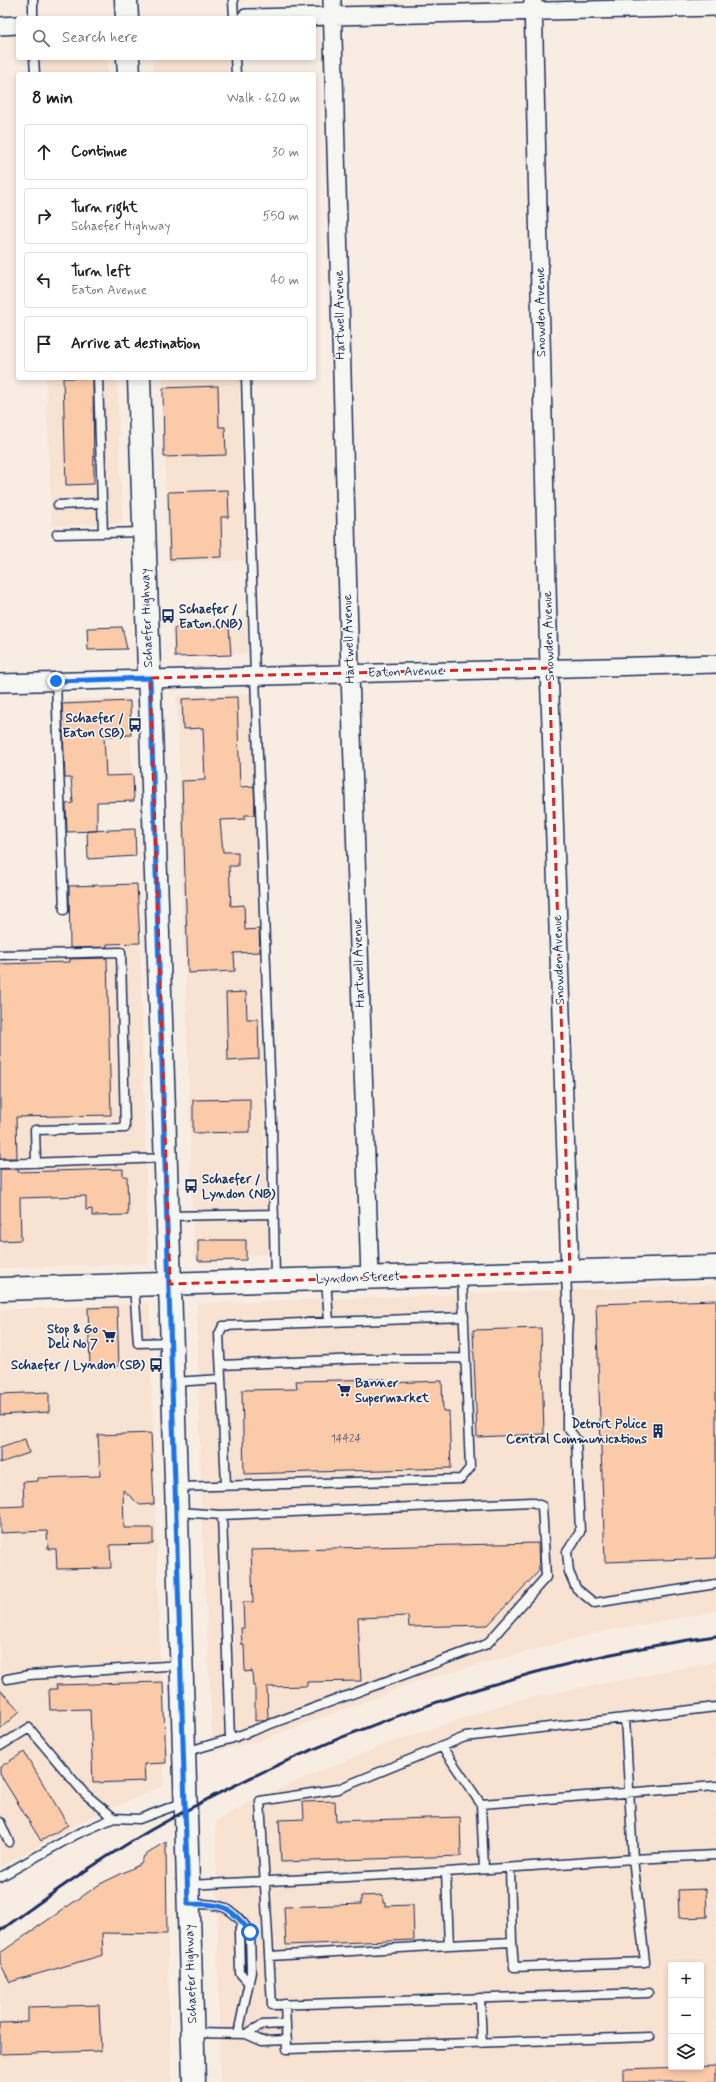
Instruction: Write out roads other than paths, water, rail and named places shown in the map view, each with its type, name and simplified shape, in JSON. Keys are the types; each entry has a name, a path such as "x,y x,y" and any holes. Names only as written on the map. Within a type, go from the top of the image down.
{"street":[{"path":"126,0 127,16"},
{"path":"263,16 332,8 533,6 716,8"},
{"name":"Snowden Avenue","path":"533,6 549,668 568,1272"},
{"name":"Hartwell Avenue","path":"332,8 350,673 370,1278"},
{"path":"0,26 16,25"},
{"path":"128,60 129,72"},
{"name":"Schaefer Highway","path":"139,380 168,1216 194,2082"},
{"name":"Eaton Avenue","path":"0,683 716,664"},
{"name":"Lyndon Street","path":"0,1289 716,1267"}],"lane":[{"path":"33,0 33,16"},
{"path":"233,0 234,16"},
{"path":"34,60 35,72"},
{"path":"235,60 236,72"},
{"path":"98,380 103,533"},
{"path":"246,380 275,1280"},
{"path":"58,505 102,503"},
{"path":"57,534 144,532"},
{"path":"56,681 64,910"},
{"path":"0,955 121,952 126,1128 35,1130 36,1162"},
{"path":"0,1164 166,1158"},
{"path":"168,1216 274,1214"},
{"path":"568,1272 567,1427 576,1439 580,1532 567,1552 569,1572 576,1588 594,1603 716,1584"},
{"path":"176,1487 461,1479 470,1468 462,1275"},
{"path":"326,1279 329,1322"},
{"path":"134,1285 138,1343 172,1342"},
{"path":"226,1485 219,1334 223,1326 464,1317"},
{"path":"220,1365 360,1359 465,1358"},
{"path":"173,1382 221,1379"},
{"path":"177,1512 222,1515 532,1502 542,1506 546,1577 487,1644 230,1739 184,1752"},
{"path":"222,1515 230,1739"},
{"path":"7,1679 29,1675 182,1665"},
{"path":"648,1993 272,2004 266,1882 260,1801 338,1789 464,1738 716,1707"},
{"path":"510,1868 514,1967 645,1962 633,1859 625,1718"},
{"path":"0,1746 29,1728 84,1793 114,1818"},
{"path":"442,1747 481,1804 484,1869"},
{"path":"481,1804 716,1786"},
{"path":"0,1877 77,1834 114,1818 139,1819 186,1801"},
{"path":"0,1822 9,1842"},
{"path":"188,1895 266,1882 716,1855"},
{"path":"446,1872 449,1945"},
{"path":"188,1895 226,1907 242,1923 239,1932 240,1973 248,1982 242,2034"},
{"path":"270,1956 512,1942"},
{"path":"480,1998 482,2043"},
{"path":"286,2004 287,2049 650,2038"},
{"path":"242,2034 262,2025 286,2024"},
{"path":"192,2034 242,2034 262,2041 287,2040"}],"railway":[{"path":"0,1931 85,1871 174,1817 236,1785 301,1755 368,1727 437,1702 507,1680 577,1662 647,1647 716,1636"}],"place":[{"name":"Schaefer / Eaton (NB)","path":"168,616"},
{"name":"Schaefer / Eaton (SB)","path":"135,725"},
{"name":"Schaefer / Lyndon (NB)","path":"191,1186"},
{"name":"Stop & Go Deli No 7","path":"109,1336"},
{"name":"Schaefer / Lyndon (SB)","path":"156,1365"},
{"name":"Banner Supermarket","path":"344,1390"},
{"name":"Detroit Police Central Communications","path":"658,1431"}]}
